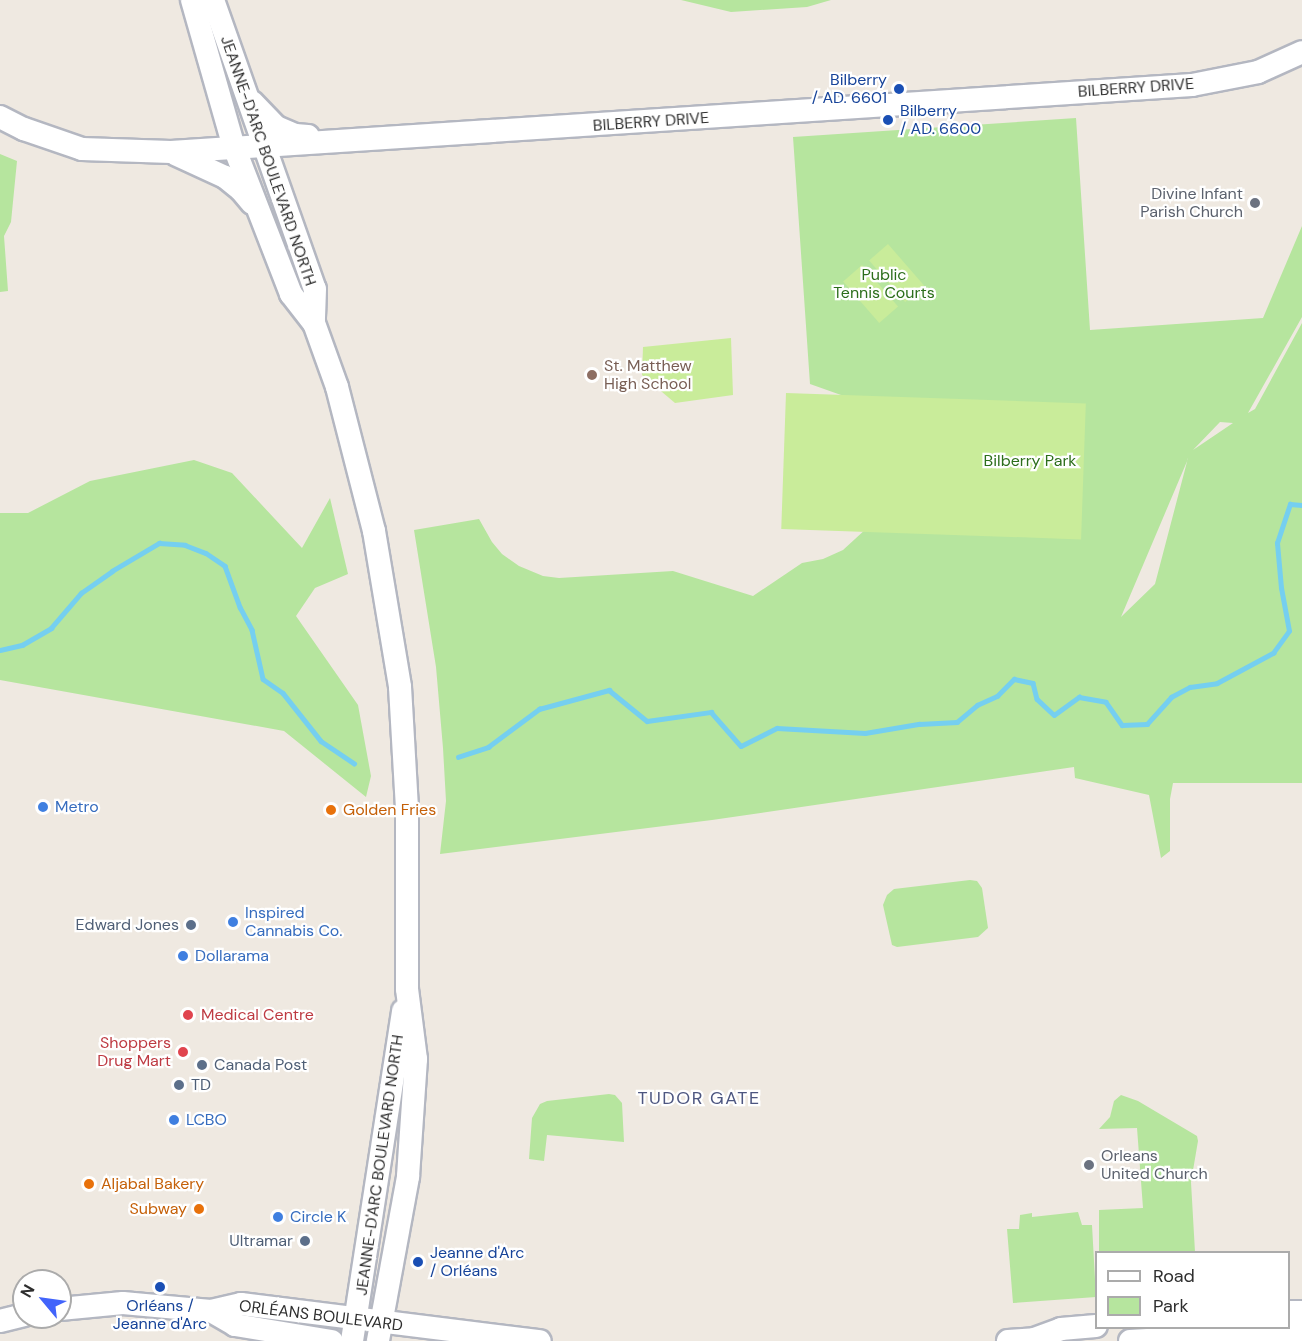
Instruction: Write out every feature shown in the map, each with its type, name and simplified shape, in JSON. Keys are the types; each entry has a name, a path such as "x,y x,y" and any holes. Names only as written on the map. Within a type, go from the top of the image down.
{"main road":[{"name":"JEANNE-D'ARC BOULEVARD NORTH","path":"192,0 234,147 291,294 314,323 337,387 374,531 400,687 407,810 407,989 416,1059 408,1177 381,1332"},
{"name":"JEANNE-D'ARC BOULEVARD NORTH","path":"213,0 262,145 315,289 314,323"},
{"name":"BILBERRY DRIVE","path":"0,117 24,129 82,148 171,152 1192,85 1258,72 1302,52"},
{"path":"246,93 266,117 285,131 295,135 358,139"},
{"path":"171,152 225,177 241,190 261,214"},
{"name":"JEANNE-D'ARC BOULEVARD NORTH","path":"352,1341 358,1318 407,989"},
{"name":"ORLÉANS BOULEVARD","path":"72,1309 123,1303 211,1311 241,1304 358,1318 381,1332 540,1341"},
{"name":"ORLÉANS BOULEVARD","path":"211,1311 236,1325 332,1341"},
{"path":"1008,1341 1038,1340 1060,1329 1095,1326"},
{"path":"1131,1341 1302,1330"}],"green space":[{"path":"681,0 831,0 807,7 731,12"},
{"path":"1076,118 1090,330 1263,318 1302,226 1302,317 1248,413 1255,409 1302,323 1302,783 1173,783 1170,799 1170,851 1161,858 1149,795 1075,778 1074,767 712,820 440,854 446,801 443,748 436,667 414,530 479,519 502,554 519,566 543,576 559,578 673,571 753,596 802,563 823,559 843,550 867,528 841,395 810,384 793,137","holes":["1220,422 1233,423 1193,450","1187,461 1155,584 1121,617"]},
{"path":"0,154 17,161 11,222 4,236 8,291 0,292"},
{"path":"888,244 924,286 905,302 869,260"},
{"path":"862,265 898,307 879,323 843,281"},
{"path":"731,338 733,395 675,403 642,375 643,347"},
{"name":"Bilberry Park","path":"786,393 1086,403 1081,539 781,529"},
{"path":"194,460 232,473 302,548 330,498 348,574 315,588 296,616 358,705 371,776 366,797 284,731 0,680 0,513 28,513 90,481"},
{"path":"977,881 982,888 988,928 978,937 897,947 892,945 883,905 887,895 894,889"},
{"path":"615,1095 622,1103 624,1142 547,1135 544,1161 529,1159 532,1118 540,1104 547,1101"},
{"path":"1121,1095 1138,1101 1197,1136 1191,1182 1195,1251 1099,1251 1099,1210 1143,1208 1137,1128 1099,1129 1110,1117 1114,1101"},
{"path":"1078,1212 1082,1225 1092,1225 1095,1297 1013,1303 1007,1229 1019,1229 1020,1215 1032,1213 1032,1217"}],"waterway":[{"path":"458,757 488,747 539,709 609,690 647,721 711,712 741,746 777,728 865,733 919,724 957,722 977,705 997,696 1014,679 1033,683 1037,699 1054,715 1079,697 1106,702 1122,725 1147,724 1171,697 1190,687 1217,683 1273,653 1289,631 1281,588 1277,543 1290,504 1302,505"},
{"path":"0,650 22,645 51,628 81,593 159,543 185,545 206,553 225,566 240,607 252,630 263,679 283,693 321,741 354,763"}],"place":[{"name":"Bilberry / AD. 6601","path":"899,89"},
{"name":"Bilberry / AD. 6600","path":"888,120"},
{"name":"Divine Infant Parish Church","path":"1255,203"},
{"name":"St. Matthew High School","path":"592,375"},
{"name":"Metro","path":"43,807"},
{"name":"Golden Fries","path":"331,810"},
{"name":"Inspired Cannabis Co.","path":"233,922"},
{"name":"Edward Jones","path":"191,925"},
{"name":"Dollarama","path":"183,956"},
{"name":"Medical Centre","path":"188,1015"},
{"name":"Shoppers Drug Mart","path":"183,1052"},
{"name":"Canada Post","path":"202,1065"},
{"name":"TD","path":"179,1085"},
{"name":"LCBO","path":"174,1120"},
{"name":"Orleans United Church","path":"1089,1165"},
{"name":"Aljabal Bakery","path":"89,1184"},
{"name":"Subway","path":"199,1209"},
{"name":"Circle K","path":"278,1217"},
{"name":"Ultramar","path":"305,1241"},
{"name":"Jeanne d'Arc / Orléans","path":"418,1262"},
{"name":"Orléans / Jeanne d'Arc","path":"160,1287"}],"district":[{"name":"TUDOR GATE","path":"699,1098"}],"park label":[{"name":"Public Tennis Courts","path":"884,284"}]}
